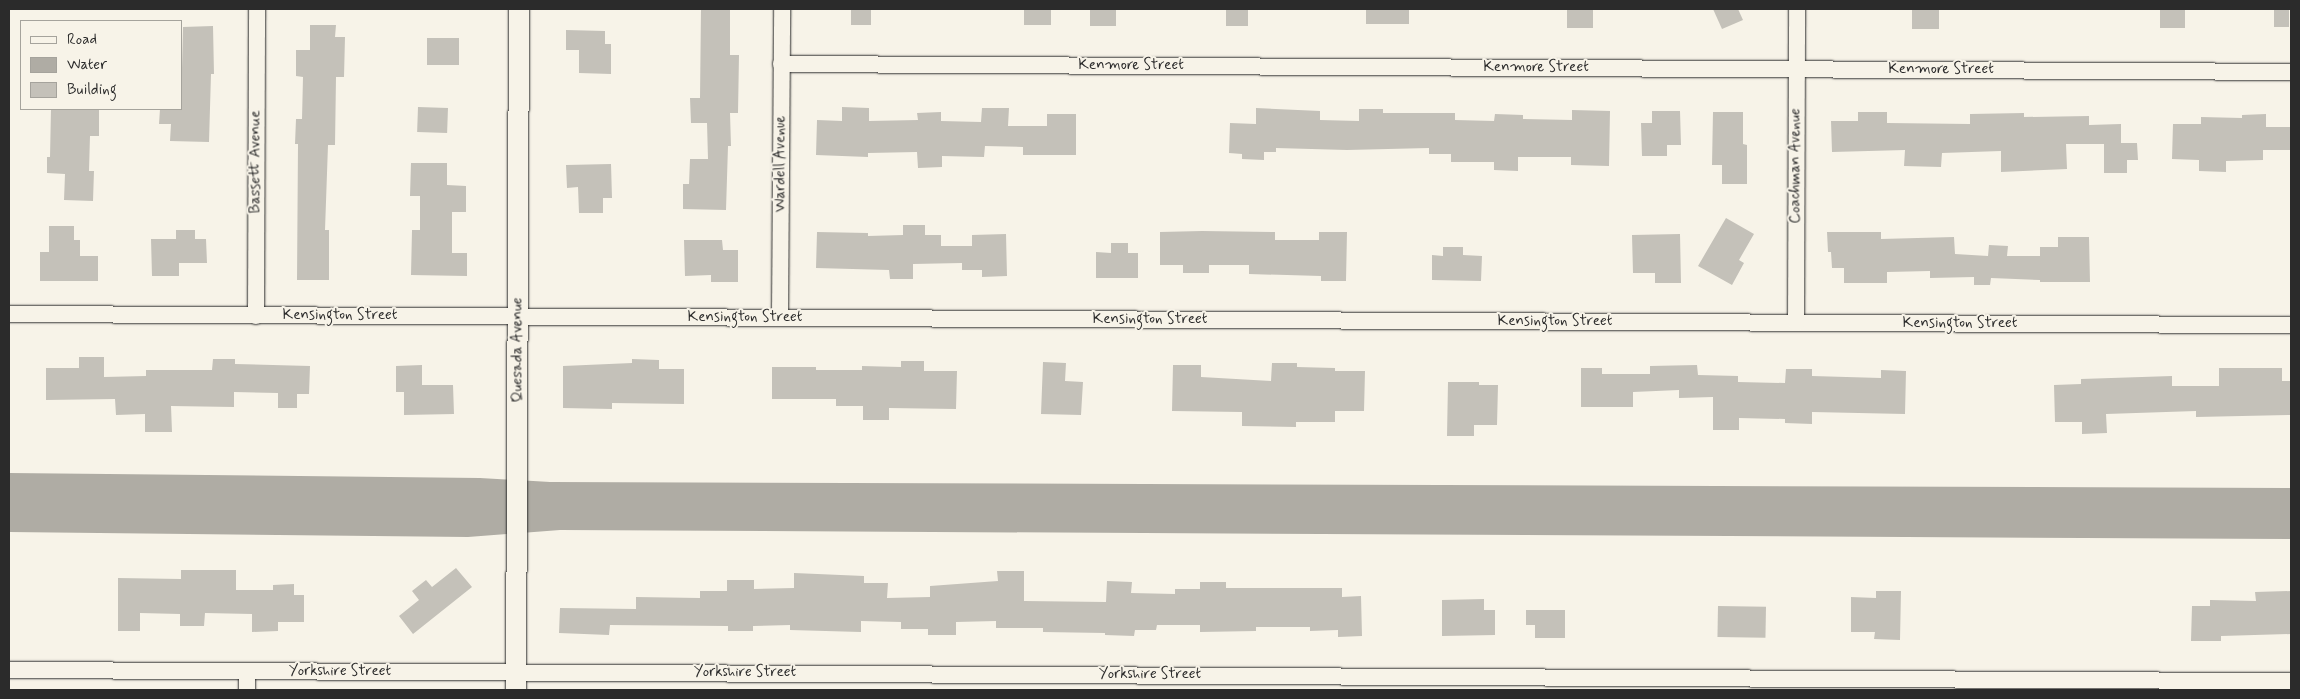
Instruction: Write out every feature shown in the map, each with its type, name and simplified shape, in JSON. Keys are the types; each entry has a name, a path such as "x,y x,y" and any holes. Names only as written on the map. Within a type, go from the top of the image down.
{"street":[{"name":"Bassett Avenue","path":"256,316 257,9"},
{"name":"Quesada Avenue","path":"516,681 519,9"},
{"name":"Wardell Avenue","path":"780,318 782,9"},
{"name":"Coachman Avenue","path":"1796,323 1797,9"},
{"name":"Kenmore Street","path":"781,64 2291,72"},
{"name":"Kensington Street","path":"9,314 2291,325"},
{"name":"Yorkshire Street","path":"9,670 247,671 516,681 1481,684 2291,681"},
{"path":"247,671 247,690"}],"water":[{"path":"9,473 480,478 550,482 2291,488 2291,539 560,530 468,537 9,532"}],"building":[{"path":"701,9 730,9 730,55 739,55 738,113 730,113 731,146 728,146 726,210 683,209 683,184 689,184 690,159 708,159 707,123 691,123 690,98 700,98"},
{"path":"851,9 871,9 871,25 851,25"},
{"path":"1024,9 1051,9 1051,25 1024,25"},
{"path":"1090,9 1116,9 1116,26 1090,26"},
{"path":"1226,9 1248,9 1248,26 1226,26"},
{"path":"1366,9 1409,9 1409,24 1366,24"},
{"path":"1567,9 1593,9 1593,28 1567,28"},
{"path":"1713,9 1738,9 1743,20 1722,29"},
{"path":"1912,9 1939,9 1939,29 1912,29"},
{"path":"2160,9 2185,9 2185,28 2160,28"},
{"path":"2274,9 2289,9 2289,27 2274,27"},
{"path":"310,25 336,25 335,37 345,37 344,77 336,77 335,145 328,145 325,230 329,230 329,280 297,280 298,144 295,144 296,119 302,119 303,77 296,76 296,50 310,50"},
{"path":"213,26 214,74 211,74 209,142 170,141 171,124 159,124 160,110 182,110 183,27"},
{"path":"566,30 605,31 605,44 611,44 611,74 579,73 579,50 566,50"},
{"path":"427,38 459,38 459,65 427,65"},
{"path":"418,107 448,108 447,133 417,132"},
{"path":"842,107 869,108 869,121 918,120 917,113 941,112 941,121 981,122 982,108 1009,108 1008,126 1047,126 1047,114 1076,114 1076,155 1023,155 1023,147 985,146 984,157 942,156 942,167 918,168 917,152 868,153 868,157 816,155 817,120 842,121"},
{"path":"1256,108 1320,111 1320,120 1359,121 1359,109 1383,109 1383,113 1455,113 1455,120 1494,121 1495,114 1523,115 1523,119 1572,120 1572,110 1610,111 1609,166 1571,165 1571,157 1518,157 1518,171 1494,170 1494,162 1451,162 1451,154 1429,154 1429,148 1347,150 1276,148 1276,152 1264,152 1264,160 1242,159 1242,154 1229,153 1230,123 1256,124"},
{"path":"51,110 99,110 99,136 90,136 89,171 94,171 93,201 64,200 65,174 47,173 47,157 50,157"},
{"path":"1652,111 1680,111 1681,145 1667,145 1667,156 1642,156 1641,123 1652,123"},
{"path":"1713,112 1743,112 1743,144 1747,145 1747,184 1722,184 1722,165 1712,165"},
{"path":"1858,112 1887,112 1887,123 1970,124 1970,114 2024,113 2024,117 2089,116 2089,125 2121,124 2121,143 2137,143 2138,160 2127,160 2127,173 2104,173 2104,144 2066,144 2067,169 2001,172 2001,151 1942,153 1941,167 1904,166 1905,150 1832,152 1831,121 1858,121"},
{"path":"2266,114 2266,127 2291,127 2291,150 2263,150 2263,160 2226,161 2226,172 2199,171 2199,160 2172,159 2173,124 2201,124 2201,117 2242,118 2242,115"},
{"path":"411,163 447,163 447,185 466,186 466,212 452,212 452,253 467,253 467,276 411,275 412,230 420,230 420,196 410,196"},
{"path":"611,164 612,198 603,198 603,213 579,213 578,187 567,188 566,165"},
{"path":"1726,218 1754,234 1739,260 1744,263 1732,285 1698,266"},
{"path":"903,225 925,225 925,235 941,235 941,246 972,246 972,235 1006,234 1007,276 982,277 982,270 962,270 962,263 913,264 913,279 890,279 889,270 816,268 817,232 868,233 868,236 903,235"},
{"path":"49,226 74,226 74,240 80,240 80,256 98,256 98,281 40,281 40,252 49,252"},
{"path":"176,230 195,230 195,239 206,239 207,263 179,263 179,276 152,276 151,239 176,239"},
{"path":"1160,232 1275,232 1275,240 1319,240 1319,232 1347,232 1346,281 1321,281 1321,276 1249,274 1249,265 1209,265 1209,273 1183,273 1183,265 1160,265"},
{"path":"1827,232 1881,232 1881,239 1954,237 1955,254 1988,256 1989,245 2008,246 2007,256 2040,256 2040,247 2058,247 2058,237 2089,237 2090,282 2040,282 2040,280 1991,278 1990,285 1974,285 1974,277 1930,278 1930,271 1887,272 1887,283 1844,283 1844,268 1832,268 1831,252 1828,252"},
{"path":"1680,234 1681,283 1655,283 1655,273 1633,273 1632,235"},
{"path":"684,240 722,240 723,250 738,250 738,282 711,282 711,275 685,276"},
{"path":"1111,243 1128,243 1128,253 1138,253 1138,278 1096,278 1096,252 1111,253"},
{"path":"1443,247 1463,247 1463,255 1482,256 1481,281 1432,280 1432,255 1443,256"},
{"path":"79,357 104,357 104,377 146,376 146,370 212,370 213,359 235,359 235,364 310,366 309,394 297,394 297,408 278,408 278,393 234,392 234,407 171,406 172,432 145,432 145,414 116,415 115,399 46,400 46,368 79,368"},
{"path":"632,359 659,360 659,369 684,369 684,404 612,403 612,409 563,408 563,366 632,363"},
{"path":"901,361 924,361 924,371 957,371 956,409 889,408 889,420 863,420 863,406 836,406 836,399 772,399 772,367 816,367 816,370 862,370 862,366 901,367"},
{"path":"1043,362 1066,363 1065,381 1083,382 1081,415 1041,414"},
{"path":"1272,363 1297,363 1297,367 1335,368 1335,371 1365,371 1364,411 1335,411 1335,422 1296,422 1296,427 1242,426 1242,412 1172,411 1173,365 1201,365 1201,377 1271,381"},
{"path":"422,365 422,385 453,385 454,414 404,415 404,392 396,392 396,366"},
{"path":"1697,365 1698,375 1738,376 1738,382 1785,383 1786,369 1812,369 1812,376 1881,378 1881,370 1906,371 1905,414 1812,412 1812,424 1785,423 1785,419 1739,418 1739,430 1713,430 1713,397 1679,398 1679,390 1633,392 1633,407 1581,407 1581,368 1602,368 1602,374 1650,374 1650,366"},
{"path":"2219,368 2282,368 2282,381 2291,381 2291,415 2196,417 2196,411 2106,414 2107,433 2082,434 2082,422 2055,422 2054,385 2081,384 2081,379 2172,376 2172,386 2219,386"},
{"path":"1448,382 1479,382 1479,385 1498,385 1497,425 1474,425 1474,436 1447,436"},
{"path":"456,568 472,587 413,634 399,616 419,600 412,591 426,580 432,587"},
{"path":"181,570 236,570 236,590 273,590 273,585 294,584 294,595 304,595 304,622 278,622 278,631 252,632 252,614 205,613 204,626 180,626 180,614 140,613 140,631 118,631 118,578 181,579"},
{"path":"997,571 1024,571 1024,601 1106,602 1107,581 1132,582 1131,593 1175,594 1175,589 1200,589 1200,582 1226,582 1226,588 1342,588 1342,597 1361,596 1362,636 1338,637 1338,630 1310,631 1310,627 1256,627 1256,631 1200,632 1200,625 1157,625 1156,630 1135,630 1134,636 1105,635 1105,633 1043,632 1043,628 996,628 996,621 956,622 956,635 928,635 928,629 901,629 901,622 861,621 861,632 790,630 790,625 753,626 753,631 728,631 728,626 610,625 609,635 559,633 560,608 636,609 636,597 700,598 700,591 727,591 727,580 754,580 754,589 794,588 794,573 864,576 864,583 888,583 887,598 930,597 930,586 998,581"},
{"path":"1876,591 1901,591 1900,640 1874,639 1875,632 1851,632 1851,597 1876,598"},
{"path":"2291,591 2291,634 2221,636 2221,641 2191,641 2192,606 2210,606 2210,600 2256,601 2255,592"},
{"path":"1484,599 1484,610 1495,610 1495,635 1442,636 1442,600"},
{"path":"1718,606 1766,607 1765,638 1717,637"},
{"path":"1526,610 1565,610 1565,638 1535,638 1535,625 1526,625"}]}
